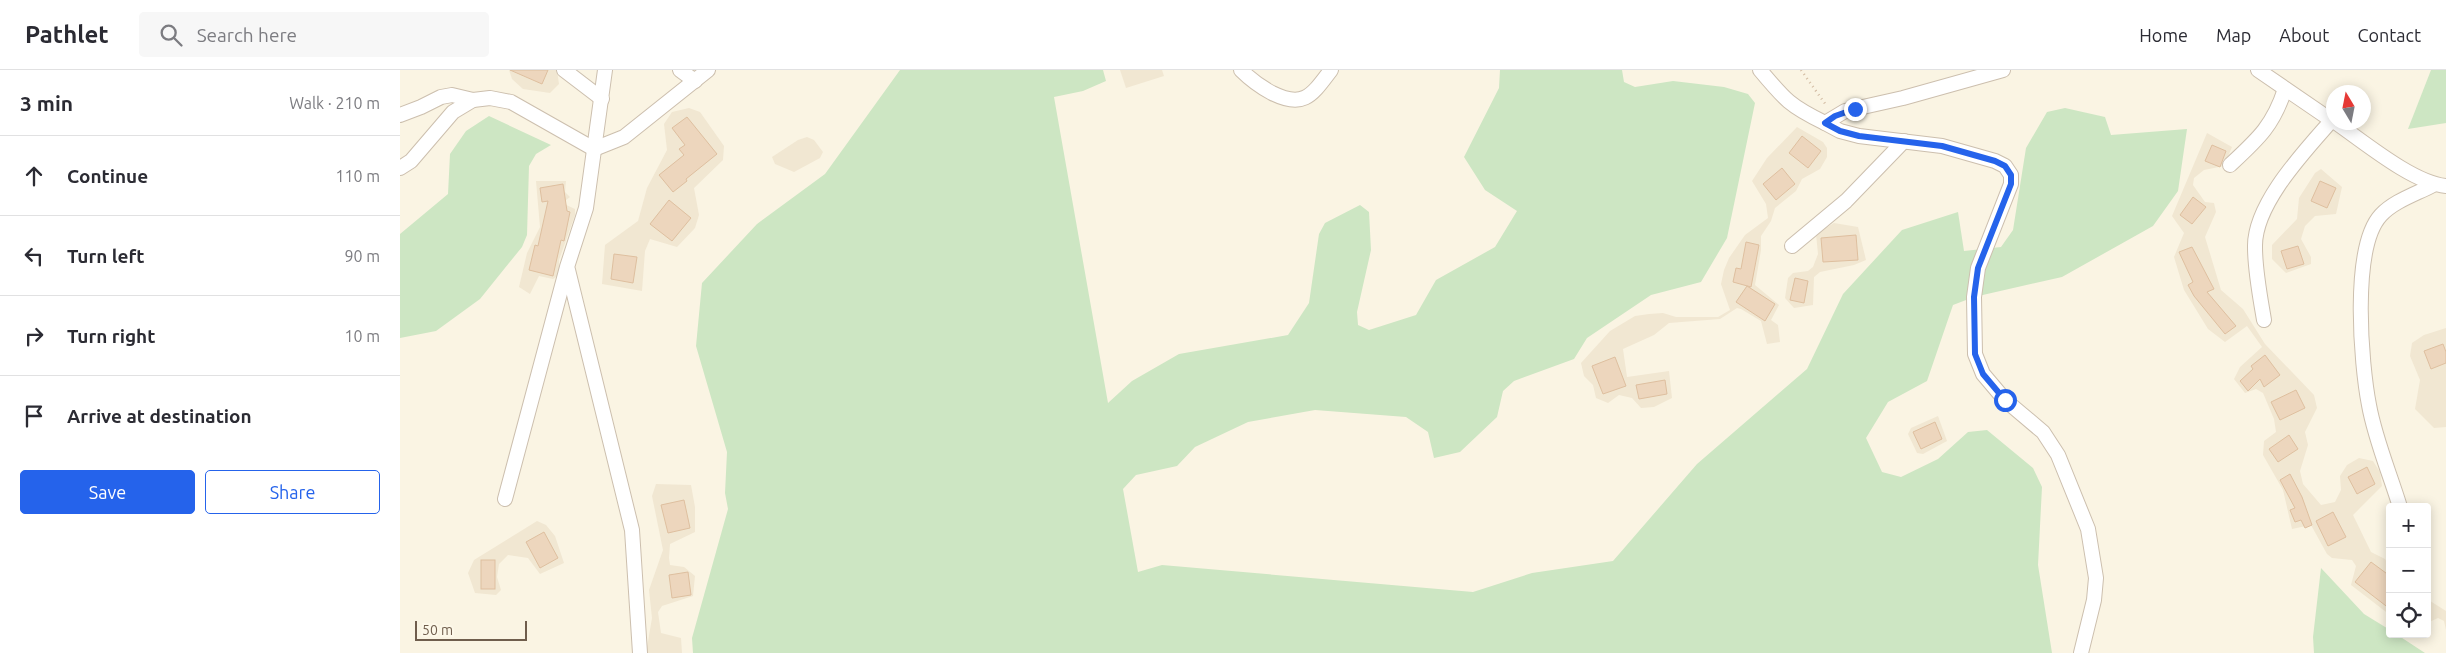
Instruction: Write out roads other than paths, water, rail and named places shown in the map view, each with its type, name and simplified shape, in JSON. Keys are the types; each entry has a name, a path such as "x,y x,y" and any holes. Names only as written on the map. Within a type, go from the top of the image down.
{"street":[{"path":"564,70 602,99"},
{"path":"505,499 567,267 586,208 605,70"},
{"path":"680,70 695,81"},
{"path":"594,149 624,137 708,70"},
{"path":"1241,70 1254,83 1287,100 1295,102 1317,88 1331,70"},
{"path":"1760,70 1784,100 1804,114 1830,120 2003,70"},
{"path":"2258,70 2326,116"},
{"path":"2230,165 2265,132 2274,117 2285,89"},
{"path":"400,115 441,97 452,95 473,100 490,98 510,102 594,149"},
{"path":"400,168 411,161 453,112 473,100"},
{"path":"1830,120 1840,131 1859,136 1942,146 1995,161 2005,166 2011,175 2011,184 1978,268 1974,297 1975,354 1983,374 2005,400 2043,432 2058,455 2088,529 2096,578 2094,600 2081,653"},
{"path":"2264,320 2255,246 2256,236 2274,193 2292,166 2326,129"},
{"path":"2348,130 2440,185"},
{"path":"1792,246 1846,201 1904,141"},
{"path":"2399,503 2369,407 2364,370 2361,284 2368,238 2380,216 2399,202 2440,185"},
{"path":"567,267 632,530 640,653"}]}
